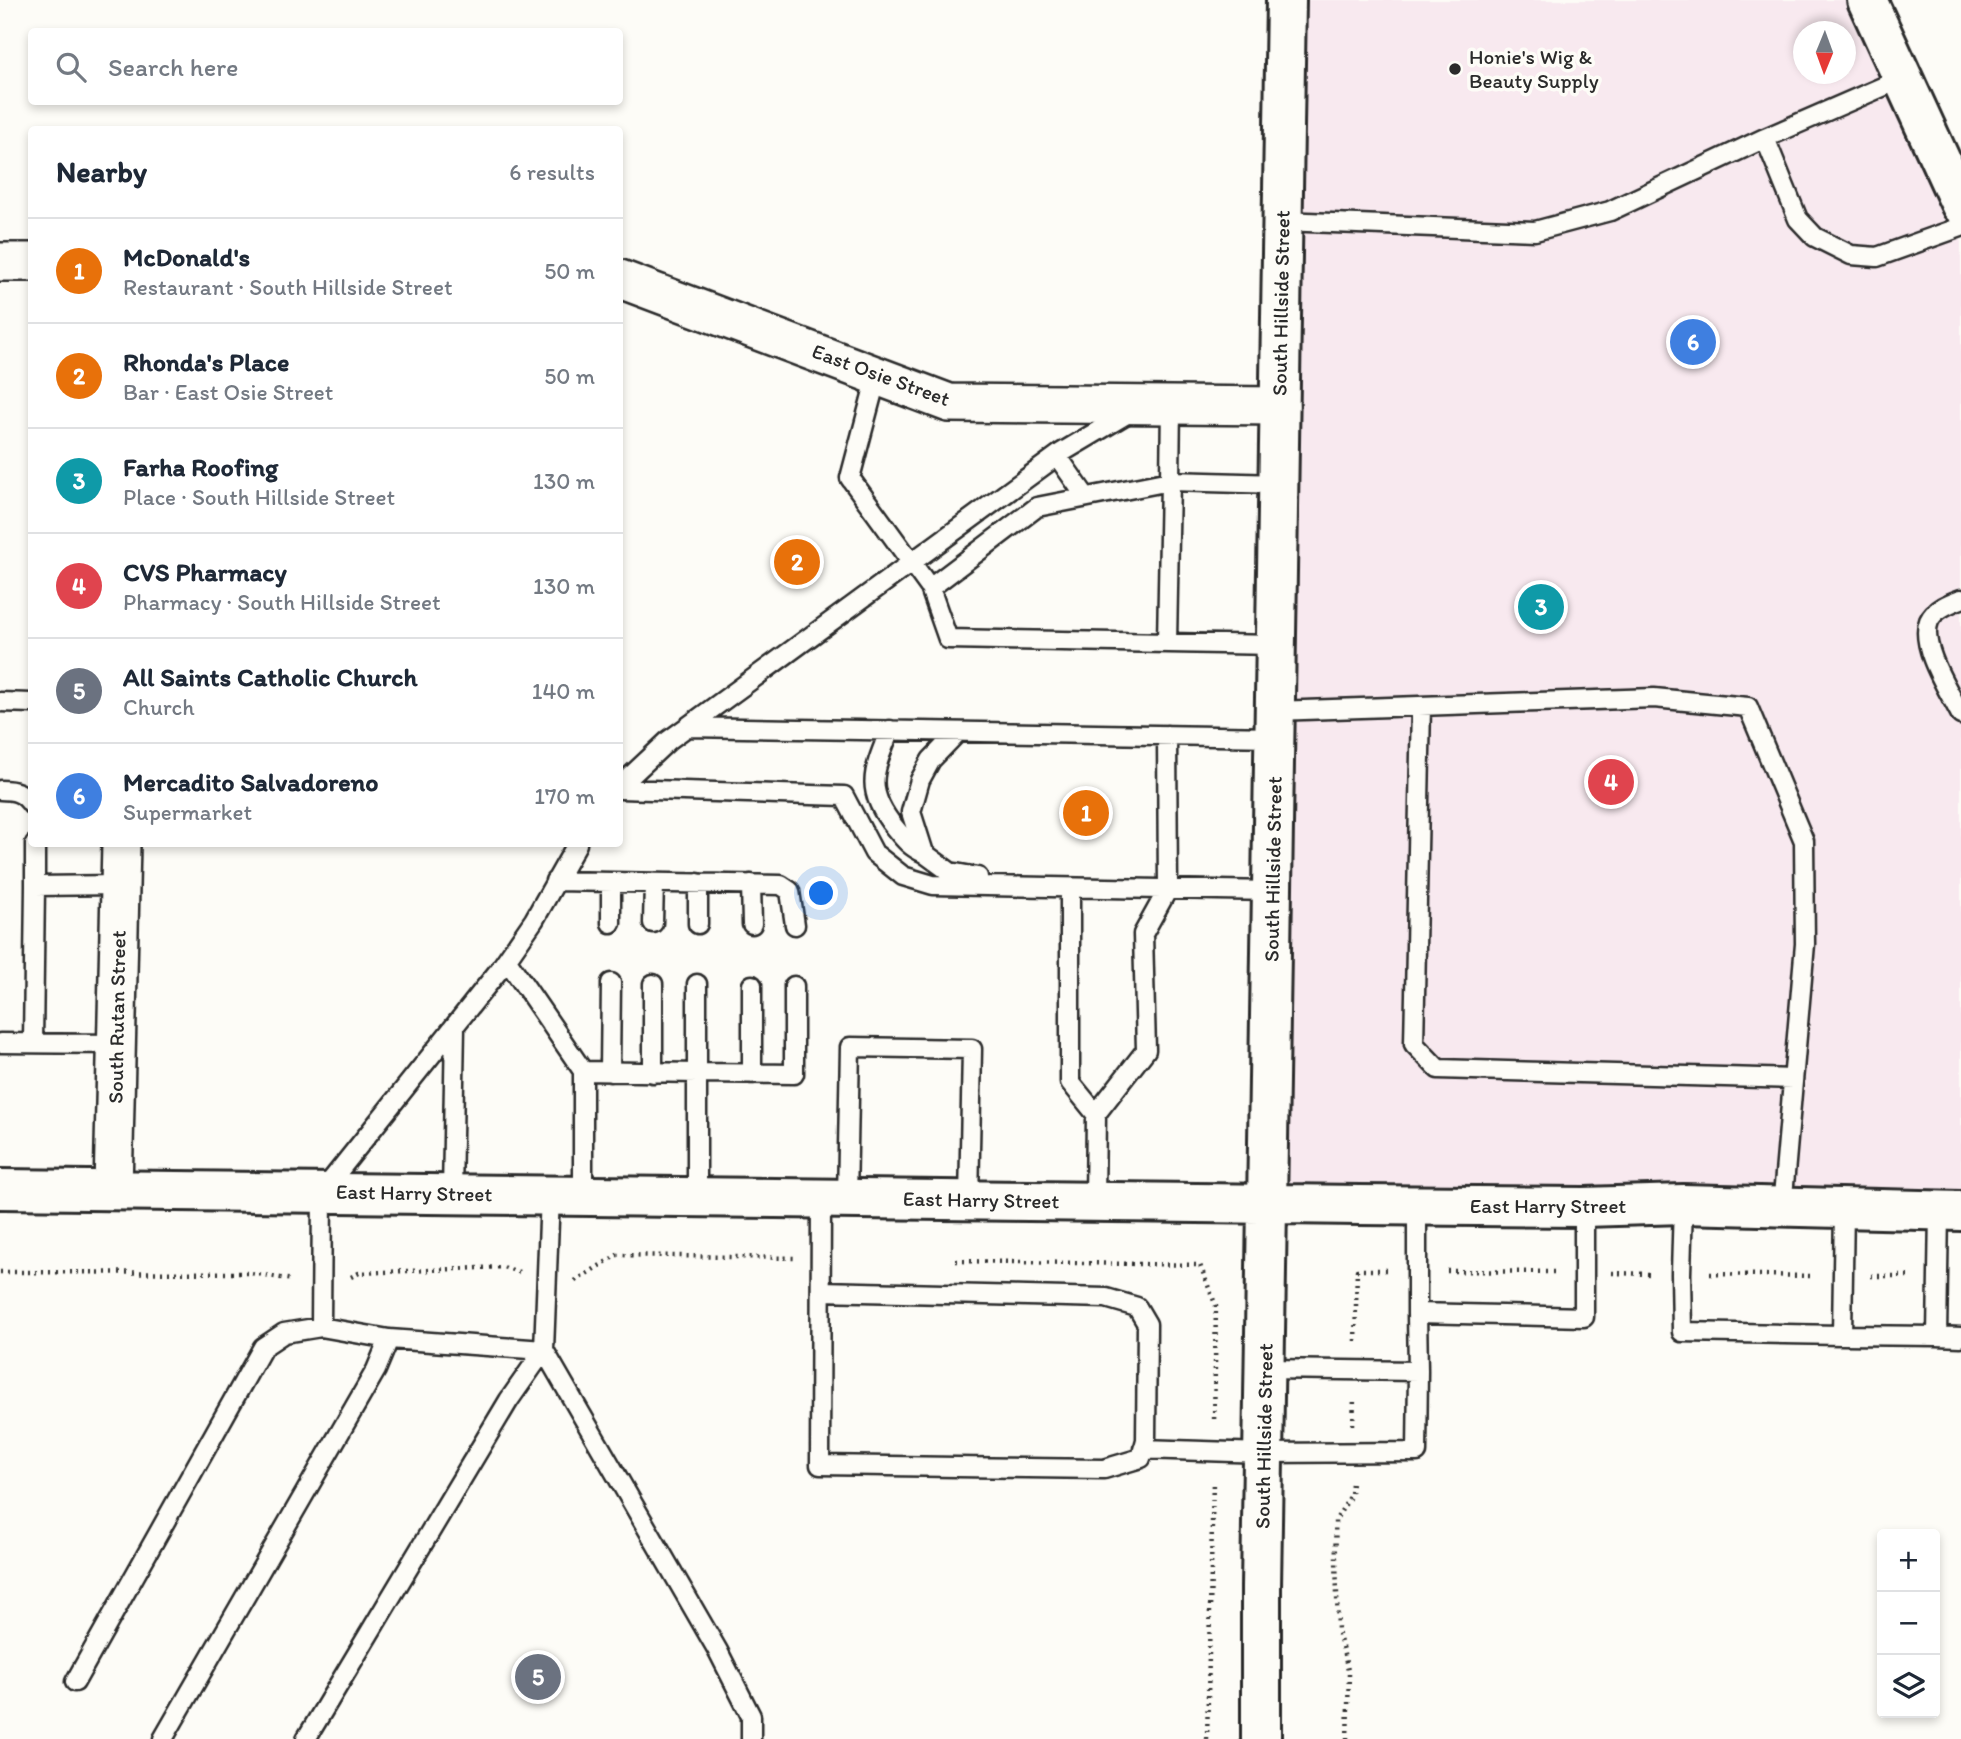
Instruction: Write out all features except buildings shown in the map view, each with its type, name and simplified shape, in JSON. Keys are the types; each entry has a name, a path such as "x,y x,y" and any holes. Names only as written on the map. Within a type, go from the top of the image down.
{"main road":[{"name":"South Hillside Street","path":"1261,1739 1263,1453 1286,0"},
{"path":"1867,0 1961,205"},
{"name":"East Harry Street","path":"0,1189 1417,1206 1584,1207 1684,1204 1950,1211"}],"street":[{"path":"0,262 28,262"},
{"name":"East Osie Street","path":"623,280 949,403 1280,406"},
{"name":"South Rutan Street","path":"113,1190 121,847"}],"lane":[{"path":"1282,221 1535,231 1610,211 1765,138 1903,78"},
{"path":"1765,138 1798,219 1815,237 1851,255 1877,257 1961,227"},
{"path":"877,376 850,478 930,588 948,639 1276,645"},
{"path":"623,784 669,740 1058,457 1157,405 1170,481 1167,643"},
{"path":"1058,457 1086,497"},
{"path":"930,588 1037,507 1170,481 1279,484"},
{"path":"1961,599 1944,606 1930,619 1926,638 1932,657 1961,715"},
{"path":"687,727 1167,735 1421,706 1654,698 1748,707 1804,841 1805,944 1782,1208"},
{"path":"0,702 28,703"},
{"path":"1421,706 1414,1044 1438,1069 1793,1079"},
{"path":"890,730 873,780 881,811 911,847 950,872 1039,887"},
{"path":"924,853 911,812 920,780 931,760 958,732"},
{"path":"1095,1202 1096,1114 1146,1050 1143,934 1168,890 1167,735"},
{"path":"623,787 844,796 874,853 903,876 933,885 1273,891"},
{"path":"0,790 13,790 28,799"},
{"path":"33,1043 34,847"},
{"path":"321,1326 322,1192 507,960 534,920 575,847"},
{"path":"555,881 781,885 790,891 795,925"},
{"path":"611,883 611,923"},
{"path":"653,923 654,883"},
{"path":"698,883 698,924"},
{"path":"751,884 752,924"},
{"path":"35,886 120,885"},
{"path":"1070,888 1070,1082 1096,1114"},
{"path":"306,1739 509,1400 544,1350 547,1282 566,1195 583,1071 507,960"},
{"path":"610,1072 611,983"},
{"path":"653,984 653,1073"},
{"path":"697,984 697,1196"},
{"path":"752,985 752,1074"},
{"path":"583,1071 794,1074 794,986"},
{"path":"452,1194 454,1026"},
{"path":"0,1043 117,1044"},
{"path":"821,1291 1106,1298 1138,1307 1147,1324 1146,1440 1141,1458 1104,1469 820,1465 821,1259 834,1198 850,1047 972,1049 969,1200"},
{"path":"1684,1204 1682,1332 1961,1337"},
{"path":"1143,1449 1263,1453 1417,1452 1417,1206"},
{"path":"1418,1313 1584,1317 1584,1207"},
{"path":"1842,1335 1844,1208"},
{"path":"1937,1336 1939,1276 1950,1211"},
{"path":"75,1682 263,1346 284,1333 321,1326 389,1339 544,1350"},
{"path":"163,1739 376,1370 389,1339"},
{"path":"544,1350 718,1651 751,1716 751,1739"},
{"path":"1265,1369 1418,1371"}],"path":[{"path":"0,1272 251,1273 331,1286 359,1273 503,1267 566,1288 617,1255 821,1259"},
{"path":"943,1261 1200,1265 1216,1306 1207,1739"},
{"path":"1347,1739 1349,1674 1338,1631 1335,1521 1351,1495 1357,1270 1939,1276"}],"shaded area":[{"path":"1292,0 1867,0 1961,205 1961,1213 1268,1204"}],"place":[{"name":"Honie's Wig & Beauty Supply","path":"1455,69"},
{"name":"Mercadito Salvadoreno","path":"1693,342"},
{"name":"Rhonda's Place","path":"797,562"},
{"name":"Farha Roofing","path":"1541,607"},
{"name":"CVS Pharmacy","path":"1611,782"},
{"name":"McDonald's","path":"1086,813"},
{"name":"All Saints Catholic Church","path":"538,1677"}]}
